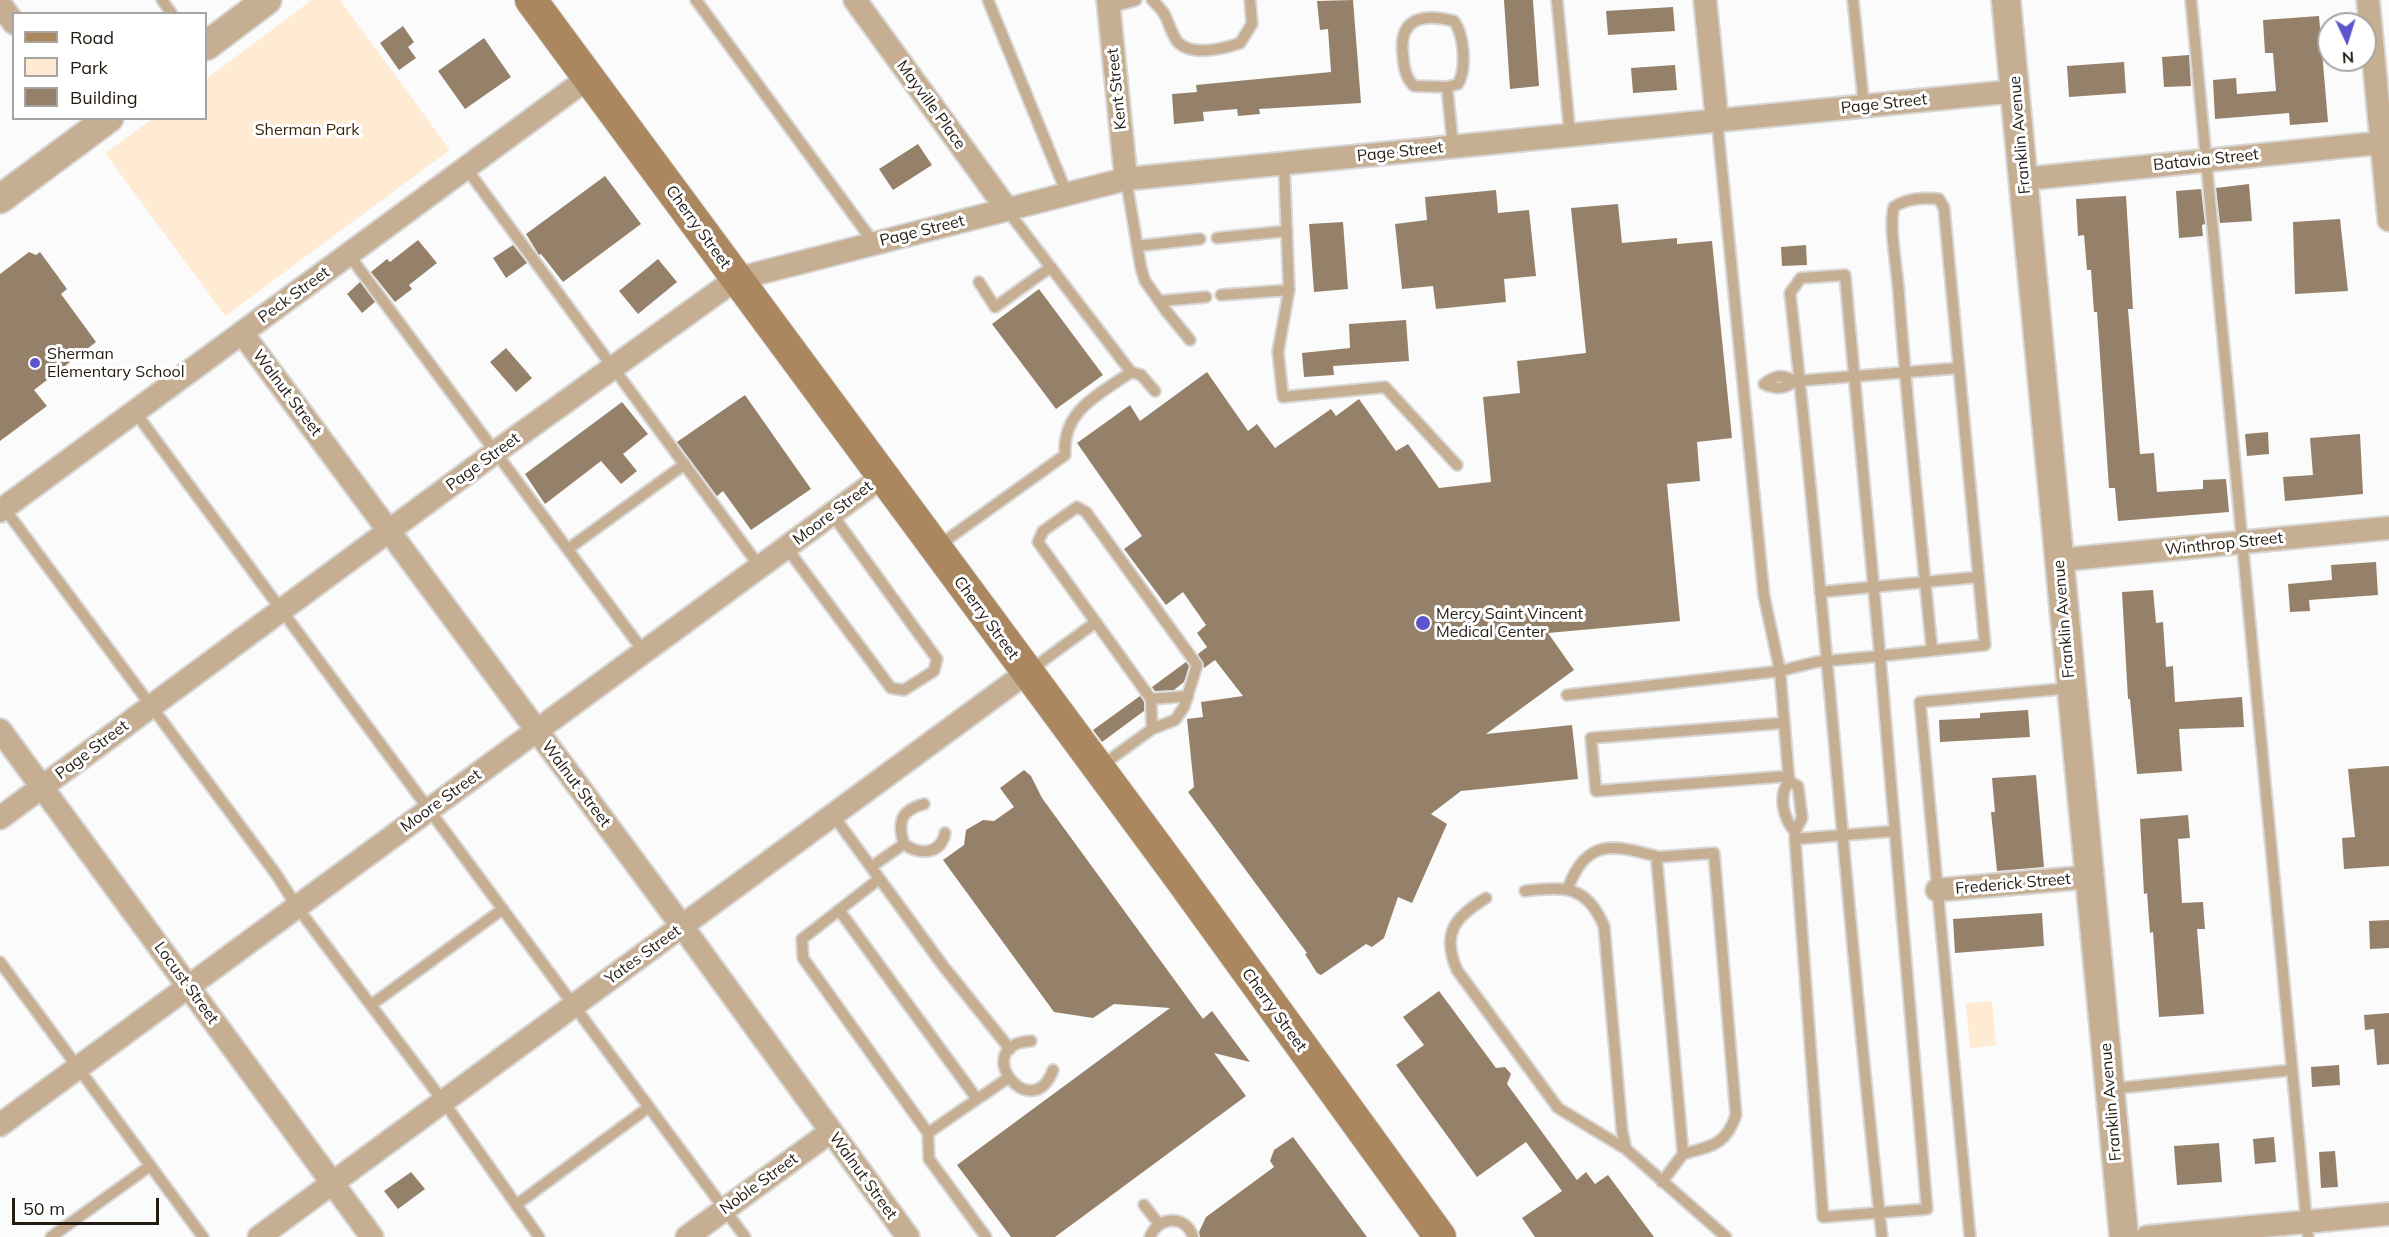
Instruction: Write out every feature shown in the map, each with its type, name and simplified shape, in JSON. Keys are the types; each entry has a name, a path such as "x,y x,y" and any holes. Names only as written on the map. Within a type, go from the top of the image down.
{"main road":[{"name":"Cherry Street","path":"531,0 1098,768 1440,1237"}],"street":[{"path":"207,45 267,0"},
{"name":"Mayville Place","path":"855,0 1007,209"},
{"path":"1705,0 1717,120"},
{"name":"Franklin Avenue","path":"2006,0 2124,1237"},
{"path":"2368,0 2385,142 2389,220"},
{"path":"0,4 12,20"},
{"name":"Kent Street","path":"1108,4 1126,179"},
{"name":"Peck Street","path":"2,509 588,78"},
{"name":"Page Street","path":"0,819 497,451 736,279 1126,179 2016,91"},
{"path":"0,199 94,123"},
{"name":"Batavia Street","path":"2024,178 2385,142"},
{"name":"Walnut Street","path":"242,333 682,926 908,1237"},
{"name":"Moore Street","path":"0,1125 882,477"},
{"name":"Winthrop Street","path":"2059,560 2389,528"},
{"name":"Yates Street","path":"259,1237 1026,673"},
{"name":"Locust Street","path":"0,730 372,1237"},
{"name":"Frederick Street","path":"1937,890 2089,877"},
{"name":"Noble Street","path":"687,1237 830,1132"},
{"path":"2147,1237 2307,1229 2389,1214"}],"lane":[{"path":"696,0 874,243"},
{"path":"988,0 1067,194"},
{"path":"1108,4 1136,0"},
{"path":"1152,0 1167,14 1174,39 1183,46 1219,50 1240,43 1252,24 1250,0"},
{"path":"1557,0 1570,135"},
{"path":"1853,0 1864,106"},
{"path":"2191,0 2307,1229"},
{"path":"1439,17 1454,21 1459,29 1462,76 1458,84 1447,87 1414,86 1408,81 1402,46 1404,30 1415,19 1439,17"},
{"path":"1447,87 1453,146"},
{"path":"1717,120 1764,596 1780,670 1789,778 1784,789 1785,818 1795,836 1823,1217 1880,1214 1927,1209 1845,275 1801,279 1790,293 1797,381 1827,661 1844,835 1880,1214 1882,1237"},
{"path":"1284,163 1289,290 1278,352 1283,398 1385,387 1457,465"},
{"path":"466,168 760,567"},
{"path":"1126,179 1145,281 1190,340"},
{"path":"1567,695 1780,670 1827,661 1985,645 1944,208 1939,199 1929,198 1903,201 1894,207 1890,218 1896,255 1932,650"},
{"path":"1007,209 1131,372 1141,375 1155,391"},
{"path":"1218,238 1287,231"},
{"path":"1137,246 1200,240"},
{"path":"348,255 497,451 644,652"},
{"path":"979,282 995,307 1051,267"},
{"path":"1221,296 1289,290"},
{"path":"1159,301 1206,297"},
{"path":"1743,387 1764,384 1772,377 1786,376 1797,381 1959,368"},
{"path":"935,549 1065,455 1064,437 1078,410 1131,372"},
{"path":"135,412 745,1237"},
{"path":"568,549 685,464"},
{"path":"1098,768 1152,729 1175,720 1184,707 1197,665 1086,512 1077,507 1043,531 1038,542 1151,699 1152,729"},
{"path":"2,509 276,874 297,908 443,1101 539,1237"},
{"path":"786,547 891,688 904,690 933,671 937,659 832,514"},
{"path":"1820,592 1978,577"},
{"path":"1026,673 1096,622"},
{"path":"1970,1237 1920,702 2071,688"},
{"path":"1151,699 1188,696"},
{"path":"1784,723 1591,738 1596,791 1789,778 1798,786 1802,818 1795,836"},
{"path":"924,804 904,813 900,821 904,844 913,850 930,851 943,843 945,833"},
{"path":"833,815 944,967 1010,1049"},
{"path":"1795,836 1895,831"},
{"path":"871,867 904,844"},
{"path":"1568,888 1575,870 1586,856 1606,848 1634,850 1659,857 1714,853 1736,1115 1731,1131 1716,1145 1683,1154 1662,1182"},
{"path":"1659,857 1658,874 1683,1154"},
{"path":"879,879 802,939 803,958 928,1134 929,1159 986,1237"},
{"path":"1524,891 1568,888 1583,895 1597,909 1604,926 1626,1149"},
{"path":"1486,898 1462,913 1452,931 1449,952 1457,970 1558,1108 1626,1149 1726,1237"},
{"path":"371,1005 502,909"},
{"path":"839,910 977,1099"},
{"path":"0,962 203,1237"},
{"path":"1031,1041 1016,1044 1010,1049 1004,1063 1008,1078 1021,1089 1037,1088 1044,1084 1053,1070"},
{"path":"2109,1089 2292,1070"},
{"path":"928,1134 1008,1078"},
{"path":"516,1205 649,1107"},
{"path":"51,1237 150,1166"},
{"path":"1144,1205 1159,1224"},
{"path":"1150,1237 1159,1224 1173,1220 1180,1221 1187,1226 1193,1237"}],"green space":[{"name":"Sherman Park","path":"312,0 340,0 450,150 225,316 105,153 151,120 207,120 207,78"},
{"path":"1992,1001 1996,1045 1970,1048 1966,1003"}],"building":[{"path":"1353,0 1361,103 1259,109 1260,114 1238,116 1237,109 1203,112 1204,121 1174,124 1172,94 1197,92 1196,85 1331,72 1328,29 1320,30 1317,1"},
{"path":"1504,0 1533,0 1539,86 1510,89"},
{"path":"1673,7 1675,31 1608,35 1606,11"},
{"path":"2317,16 2317,72 2324,72 2328,122 2290,125 2289,113 2215,119 2213,80 2236,78 2237,94 2276,91 2273,53 2265,53 2263,20"},
{"path":"403,26 414,42 408,47 416,58 399,70 380,43"},
{"path":"484,38 511,77 465,109 438,71"},
{"path":"2189,55 2191,86 2164,87 2162,57"},
{"path":"2124,62 2126,93 2069,97 2067,66"},
{"path":"1675,65 1677,90 1633,93 1631,68"},
{"path":"918,144 932,165 893,190 879,169"},
{"path":"605,176 641,224 563,282 541,254 539,255 526,234"},
{"path":"2249,184 2252,221 2220,223 2216,188"},
{"path":"2201,189 2205,224 2202,225 2203,236 2179,238 2176,191"},
{"path":"1496,190 1498,213 1529,210 1536,276 1504,279 1506,302 1436,309 1433,286 1402,289 1395,224 1427,220 1425,197"},
{"path":"2126,196 2133,309 2128,309 2140,454 2154,453 2157,492 2203,489 2203,480 2226,479 2229,512 2118,521 2115,488 2109,488 2097,312 2094,312 2091,270 2087,270 2084,235 2078,236 2076,199"},
{"path":"1618,204 1622,243 1677,238 1677,244 1712,241 1732,438 1697,442 1700,481 1667,484 1680,621 1548,633 1574,670 1486,734 1572,725 1578,779 1461,791 1431,814 1447,824 1412,903 1398,897 1384,938 1372,947 1366,944 1321,975 1317,973 1305,954 1307,953 1188,792 1194,787 1187,719 1203,717 1201,702 1243,696 1215,660 1204,668 1198,654 1207,647 1197,633 1206,625 1183,592 1166,605 1124,549 1142,536 1077,443 1130,405 1140,421 1207,372 1248,431 1257,424 1275,448 1331,409 1336,416 1359,399 1396,451 1408,444 1439,488 1491,482 1483,397 1520,393 1517,361 1586,353 1571,208"},
{"path":"2340,219 2348,291 2295,294 2293,222"},
{"path":"1343,222 1348,289 1314,292 1309,224"},
{"path":"418,240 437,263 409,285 412,289 395,302 371,272 387,259 390,262"},
{"path":"513,245 527,263 506,278 493,258"},
{"path":"1806,245 1807,265 1782,266 1781,247"},
{"name":"Sherman Elementary School","path":"29,252 36,255 40,252 67,289 61,294 96,342 34,390 47,406 0,441 0,274"},
{"path":"658,259 677,282 638,314 619,291"},
{"path":"360,282 375,302 362,313 347,294"},
{"path":"1039,289 1103,375 1056,409 992,324"},
{"path":"1406,320 1409,361 1333,366 1334,375 1304,377 1302,353 1350,348 1349,324"},
{"path":"506,348 532,378 516,392 490,362"},
{"path":"745,395 811,489 751,530 723,491 717,496 677,442"},
{"path":"622,402 648,434 623,454 637,471 621,484 601,461 545,504 525,474"},
{"path":"2268,432 2269,454 2247,456 2245,434"},
{"path":"2360,434 2363,494 2285,501 2283,477 2313,475 2310,438"},
{"path":"2376,562 2378,595 2309,600 2310,611 2290,612 2288,584 2332,580 2331,565"},
{"path":"2153,590 2156,623 2163,622 2166,667 2173,666 2175,702 2242,697 2244,727 2179,729 2182,771 2137,774 2130,699 2128,699 2122,592"},
{"path":"1186,662 1189,666 1184,682 1174,690 1155,691 1152,687"},
{"path":"1140,696 1144,702 1144,711 1102,742 1093,730"},
{"path":"2028,710 2030,737 1940,742 1939,720 1980,718 1980,713"},
{"path":"2389,766 2389,866 2344,869 2342,838 2355,837 2348,769"},
{"path":"1024,770 1031,776 1042,798 1203,1019 1212,1011 1250,1062 1214,1053 1246,1096 1055,1237 1011,1237 957,1165 1170,1008 1114,1004 1093,1018 1054,1012 943,860 964,845 966,830 983,820 994,821 1014,807 1000,788"},
{"path":"2036,775 2044,867 1997,871 1991,812 1995,812 1992,778"},
{"path":"2188,815 2190,838 2178,839 2182,903 2203,902 2205,929 2197,929 2204,1014 2159,1017 2153,932 2150,933 2147,893 2144,894 2140,819"},
{"path":"2042,913 2044,946 1955,953 1953,919"},
{"path":"2389,920 2389,948 2370,949 2369,921"},
{"path":"1439,991 1496,1068 1505,1067 1511,1074 1507,1084 1577,1180 1586,1172 1595,1184 1608,1175 1654,1237 1535,1237 1522,1218 1562,1191 1526,1142 1477,1177 1396,1065 1424,1045 1403,1017"},
{"path":"2389,1013 2389,1064 2377,1065 2374,1029 2365,1030 2364,1015"},
{"path":"2339,1065 2340,1085 2312,1087 2311,1067"},
{"path":"1293,1137 1367,1237 1200,1237 1199,1232 1206,1217 1274,1167 1270,1161 1274,1150"},
{"path":"2274,1137 2276,1162 2255,1164 2253,1139"},
{"path":"2219,1143 2222,1182 2177,1185 2174,1146"},
{"path":"2335,1151 2338,1187 2321,1188 2319,1152"},
{"path":"411,1172 425,1189 398,1209 384,1191"}],"place":[{"name":"Sherman Elementary School","path":"35,363"},
{"name":"Mercy Saint Vincent Medical Center","path":"1423,623"}]}
